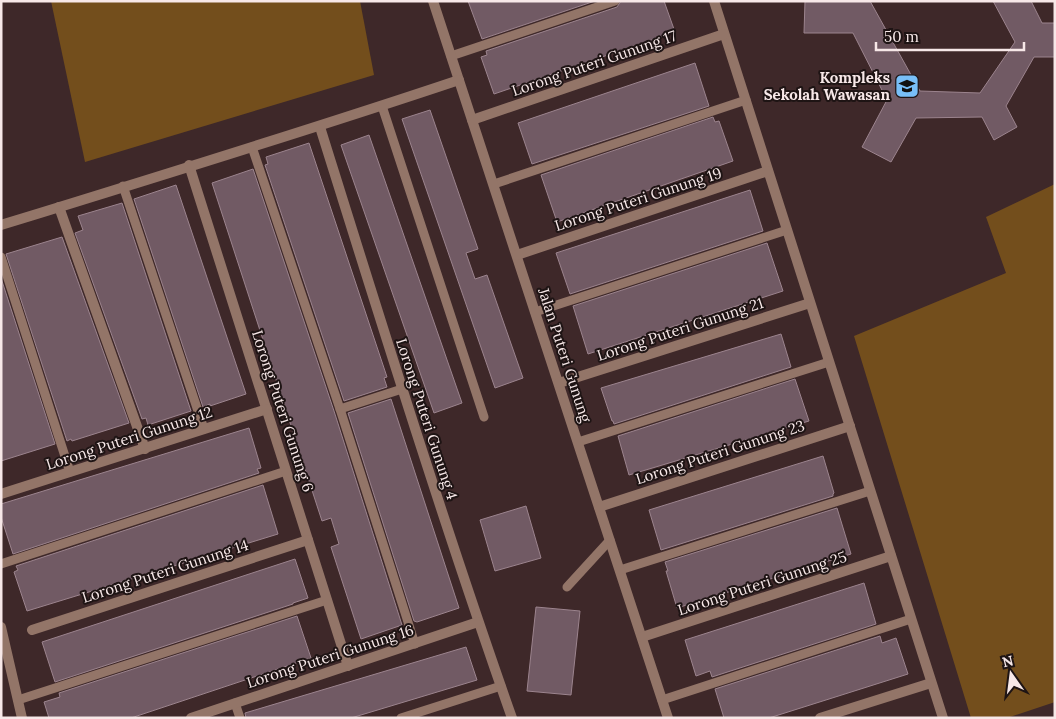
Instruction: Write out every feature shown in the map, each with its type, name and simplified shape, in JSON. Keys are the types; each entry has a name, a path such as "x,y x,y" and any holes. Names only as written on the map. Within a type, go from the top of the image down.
{"street":[{"name":"Jalan Puteri Gunung","path":"433,1 668,718"},
{"path":"714,1 943,718"},
{"name":"Lorong Puteri Gunung 17","path":"472,120 724,34"},
{"path":"1,225 320,127 460,80"},
{"name":"Lorong Puteri Gunung 4","path":"320,127 402,389 478,622 512,718"},
{"name":"Lorong Puteri Gunung 6","path":"190,166 348,666"},
{"name":"Lorong Puteri Gunung 19","path":"516,255 768,171"},
{"path":"59,207 145,448"},
{"name":"Lorong Puteri Gunung 21","path":"559,383 810,303"},
{"name":"Lorong Puteri Gunung 12","path":"1,494 267,409"},
{"name":"Lorong Puteri Gunung 23","path":"599,507 850,426"},
{"name":"Lorong Puteri Gunung 14","path":"32,630 308,540"},
{"name":"Lorong Puteri Gunung 25","path":"642,638 891,556"},
{"name":"Lorong Puteri Gunung 16","path":"191,718 478,622"},
{"path":"1,627 22,718"},
{"path":"820,718 931,683"}],"lane":[{"path":"451,56 615,1"},
{"path":"494,184 746,100"},
{"path":"382,106 484,417"},
{"path":"252,147 340,409 415,644"},
{"path":"123,186 204,429"},
{"path":"535,312 787,230"},
{"path":"1,257 70,472"},
{"path":"578,442 829,362"},
{"path":"340,409 402,389"},
{"path":"1,564 286,471"},
{"path":"620,570 870,491"},
{"path":"567,587 610,540"},
{"path":"18,700 327,600"},
{"path":"662,700 911,619"},
{"path":"401,718 501,686"},
{"path":"235,703 240,718"}],"shaded area":[{"path":"51,1 360,1 374,75 85,162"},
{"path":"1055,184 1055,702 1007,718 971,718 854,336 1006,273 986,217"}],"building":[{"path":"468,1 595,1 482,39"},
{"path":"621,1 664,1 675,32 494,94 481,57 487,55 486,51 617,7"},
{"path":"805,1 870,1 920,91 980,93 1015,42 993,1 1031,1 1042,23 1055,23 1055,57 1034,57 1006,106 1017,127 994,140 982,117 916,118 891,162 862,147 887,100 853,33 804,33"},
{"path":"695,63 709,106 532,164 518,123"},
{"path":"430,110 478,249 466,253 475,279 487,275 523,378 495,388 402,119"},
{"path":"713,117 715,122 719,121 733,161 557,222 541,175"},
{"path":"369,135 462,403 434,413 341,145"},
{"path":"309,143 387,377 384,378 387,387 344,401 265,165 268,164 266,157"},
{"path":"253,169 334,411 402,625 361,639 331,547 339,544 331,518 322,521 212,183"},
{"path":"176,185 246,394 203,407 134,199"},
{"path":"750,190 763,231 570,294 556,253"},
{"path":"122,203 191,411 148,425 146,418 142,419 75,233 83,230 78,216"},
{"path":"62,237 129,423 72,441 71,439 67,441 6,254"},
{"path":"767,243 783,291 588,354 573,306"},
{"path":"1,278 55,444 1,461"},
{"path":"781,334 791,367 614,424 612,421 601,388"},
{"path":"795,379 809,421 629,475 618,436"},
{"path":"391,399 459,608 417,622 414,621 348,413"},
{"path":"249,428 261,468 257,469 259,473 13,554 1,517 1,504"},
{"path":"823,456 834,493 833,496 661,550 649,510"},
{"path":"263,485 278,534 27,611 14,572 18,570 16,566"},
{"path":"526,506 541,558 495,571 480,520"},
{"path":"837,508 851,554 677,608 665,562"},
{"path":"295,559 308,598 55,682 42,642"},
{"path":"864,583 876,624 712,677 710,671 696,676 685,640"},
{"path":"536,607 580,611 571,695 527,691"},
{"path":"297,616 311,658 131,718 49,718 44,702 60,697 59,693"},
{"path":"880,636 882,643 896,638 908,674 769,718 724,718 715,689"},
{"path":"466,647 477,680 351,718 246,718 245,713"}],"place":[{"name":"Kompleks Sekolah Wawasan","path":"907,86"}]}
